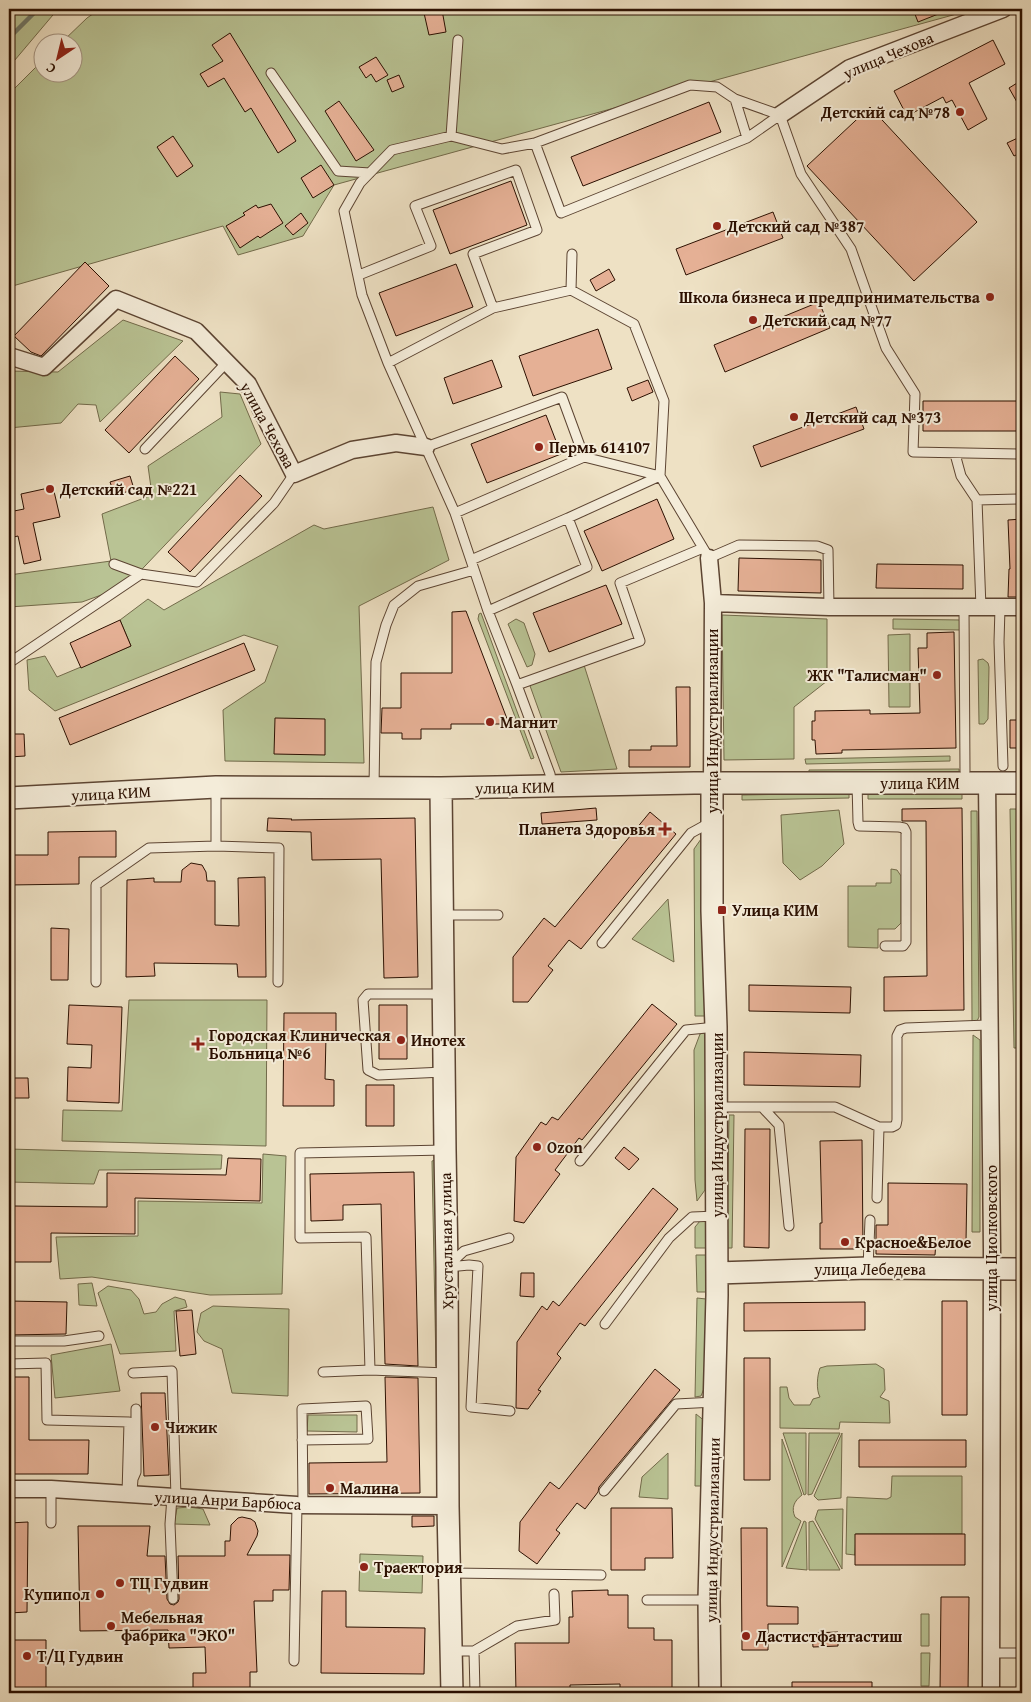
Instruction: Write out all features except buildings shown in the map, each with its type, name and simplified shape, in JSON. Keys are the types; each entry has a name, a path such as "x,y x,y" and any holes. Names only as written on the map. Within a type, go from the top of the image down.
{"street":[{"name":"улица Чехова","path":"780,115 850,68 1003,9"},
{"name":"улица Чехова","path":"9,356 44,367 116,299 196,331 248,384 294,474 352,450 396,443 426,447"},
{"name":"улица Индустриализации","path":"706,553 713,603 712,911 717,1107 717,1273 710,1600 710,1693"},
{"path":"713,603 829,607 1022,607"},
{"name":"улица Циолковского","path":"987,782 991,1270 991,1693"},
{"name":"улица КИМ","path":"9,798 216,787 441,788 712,784 1022,783"},
{"name":"Хрустальная улица","path":"441,788 444,1072 450,1107 445,1150 448,1267 448,1506 452,1693"},
{"name":"улица Лебедева","path":"717,1273 868,1268 1022,1269"},
{"name":"улица Анри Барбюса","path":"9,1489 51,1489 300,1505 448,1506"}],"lane":[{"path":"451,136 458,40"},
{"path":"271,73 338,171 370,173"},
{"path":"552,786 550,774 488,611 455,513 388,363 362,295 344,211 360,183 392,150 451,136 502,149 535,144 690,84 717,87 735,99 780,115"},
{"path":"735,99 747,138"},
{"path":"535,144 561,213 747,138 780,115"},
{"path":"780,115 801,174 851,248 886,348 915,394 913,452 1022,454"},
{"path":"359,276 431,246 415,206 516,170 537,230 474,254 493,308"},
{"path":"571,290 572,254"},
{"path":"388,363 493,308 571,290 634,324 664,401 660,476 706,553"},
{"path":"145,449 227,362"},
{"path":"426,447 562,397 584,457"},
{"path":"955,454 961,476 977,500 982,608"},
{"path":"455,513 584,457 660,476"},
{"path":"114,564 141,574 197,582 274,503 294,474"},
{"path":"471,560 660,476"},
{"path":"977,500 1022,499"},
{"path":"488,611 586,567 568,518"},
{"path":"517,685 640,641 620,583 706,553 739,545 817,546 828,550 829,607"},
{"path":"374,788 376,662 386,624 394,605 418,586 474,570"},
{"path":"9,663 141,574"},
{"path":"964,608 966,771"},
{"path":"1000,608 999,642 1003,766"},
{"path":"857,783 859,826 899,827 904,828 906,832 906,942 903,946 885,946"},
{"path":"216,787 216,846"},
{"path":"602,943 691,833 712,821"},
{"path":"96,982 96,885 149,848 216,846 279,848 278,982"},
{"path":"442,915 498,914"},
{"path":"443,994 368,994 363,1000 368,1070 378,1075 444,1072"},
{"path":"717,1107 835,1107 879,1127 892,1127 896,1125 897,1120 897,1036 900,1030 906,1028 988,1025"},
{"path":"580,1161 686,1030 716,1027"},
{"path":"762,1107 779,1125 789,1226"},
{"path":"877,1198 879,1127"},
{"path":"370,1370 366,1237 300,1238 300,1153 445,1150"},
{"path":"605,1324 670,1238 692,1217 716,1216"},
{"path":"868,1268 870,1220"},
{"path":"448,1267 464,1251 509,1238"},
{"path":"448,1267 478,1266 471,1408 510,1411"},
{"path":"9,1341 64,1341 100,1336"},
{"path":"9,1364 46,1363 47,1420 129,1422 129,1494"},
{"path":"323,1372 370,1370 448,1372"},
{"path":"133,1373 172,1371 174,1497 170,1524 173,1599"},
{"path":"604,1491 676,1404 715,1402"},
{"path":"294,1661 302,1409 366,1406 368,1439 302,1440"},
{"path":"129,1494 136,1472 136,1409"},
{"path":"51,1489 51,1523"},
{"path":"450,1573 601,1575"},
{"path":"452,1651 474,1651 517,1626 555,1620 554,1594"},
{"path":"647,1600 710,1600"},
{"path":"474,1651 475,1693"},
{"path":"991,1653 1022,1653"}],"green space":[{"path":"9,9 58,9 39,32 32,32 32,40 9,67"},
{"path":"100,9 969,9 953,15 334,185 303,236 238,255 223,226 9,287 9,94 32,71 32,82 82,82 82,32 72,32"},
{"path":"123,320 183,341 100,422 96,405 78,404 61,423 9,428 9,371 58,372"},
{"path":"220,392 240,394 261,444 126,586 82,602 9,607 9,575 111,561 102,514 152,495 148,466 222,417"},
{"path":"433,507 449,560 359,606 364,763 225,761 223,710 265,682 278,646 244,635 55,711 29,690 27,660 45,656 57,677 131,646 120,620 148,599 164,610 314,525 324,529"},
{"path":"481,613 534,758 531,759 478,619"},
{"path":"722,615 827,619 827,681 794,707 794,759 724,760"},
{"path":"516,619 524,623 535,654 532,665 527,667 508,624"},
{"path":"893,619 961,620 961,630 893,629"},
{"path":"910,634 910,707 889,707 888,635"},
{"path":"983,659 988,663 989,667 988,719 984,724 979,724 978,660"},
{"path":"584,665 617,769 561,772 529,683"},
{"path":"950,756 950,761 806,764 805,759"},
{"path":"959,769 959,774 809,775 809,770"},
{"path":"849,793 849,798 742,800 742,795"},
{"path":"868,794 962,794 962,799 868,799"},
{"path":"1010,809 1022,809 1022,1048 1014,1048"},
{"path":"839,810 844,844 822,866 800,880 783,863 781,815"},
{"path":"971,811 977,811 979,1017 977,1021 972,1022"},
{"path":"701,839 706,1016 695,1016 694,849"},
{"path":"891,869 897,870 901,876 901,923 895,929 878,929 878,948 848,947 848,886 876,886 876,883 891,883"},
{"path":"668,899 674,962 632,939"},
{"path":"129,1000 267,1000 266,1146 62,1141 63,1110 122,1111"},
{"path":"700,1034 706,1034 705,1190 697,1201 695,1180 694,1050"},
{"path":"973,1035 980,1040 980,1232 972,1232"},
{"path":"729,1115 734,1115 732,1248 727,1248"},
{"path":"9,1149 222,1155 221,1169 99,1170 94,1184 9,1182"},
{"path":"263,1154 286,1156 282,1294 210,1295 92,1277 60,1279 56,1237 138,1236 138,1201 262,1203"},
{"path":"435,1160 439,1366 436,1366 432,1161"},
{"path":"706,1220 706,1248 695,1248 695,1227 700,1221"},
{"path":"696,1255 706,1255 706,1292 697,1292"},
{"path":"92,1283 97,1306 79,1305 78,1284"},
{"path":"108,1286 131,1290 139,1299 144,1314 156,1312 162,1304 175,1297 185,1300 187,1307 174,1311 176,1351 120,1354 98,1293"},
{"path":"697,1298 706,1299 707,1381 701,1396 695,1397"},
{"path":"213,1306 289,1309 288,1396 232,1393 222,1349 204,1341 197,1332 201,1313"},
{"path":"111,1344 120,1391 55,1398 51,1355"},
{"path":"876,1364 884,1369 885,1390 880,1397 889,1401 890,1423 840,1422 839,1429 780,1428 780,1387 787,1387 789,1398 794,1405 810,1405 813,1399 820,1397 817,1383 820,1368"},
{"path":"696,1414 706,1422 705,1486 695,1486"},
{"path":"308,1415 357,1415 357,1432 307,1431"},
{"path":"783,1433 806,1433 806,1494 804,1495"},
{"path":"809,1433 840,1433 812,1494 808,1495"},
{"path":"842,1433 841,1498 818,1500 814,1496"},
{"path":"782,1439 802,1495 795,1502 793,1508 795,1517 801,1521 782,1567"},
{"path":"668,1453 668,1499 639,1497 642,1477"},
{"path":"892,1476 962,1476 962,1534 856,1534 855,1555 846,1554 847,1497 887,1499 891,1497"},
{"path":"177,1508 203,1509 210,1525 174,1524"},
{"path":"843,1509 842,1569 815,1519 818,1510"},
{"path":"804,1521 806,1522 807,1570 786,1568"},
{"path":"813,1521 840,1570 809,1570 809,1522"},
{"path":"360,1554 423,1556 422,1593 359,1591"},
{"path":"921,1614 929,1614 929,1646 921,1646"},
{"path":"921,1653 930,1653 929,1686 921,1686"}],"waterway":[{"path":"9,38 38,9"}],"place":[{"name":"Детский сад №78","path":"960,112"},
{"name":"Детский сад №387","path":"717,226"},
{"name":"Школа бизнеса и предпринимательства","path":"990,297"},
{"name":"Детский сад №77","path":"753,320"},
{"name":"Детский сад №373","path":"794,417"},
{"name":"Пермь 614107","path":"539,447"},
{"name":"Детский сад №221","path":"50,489"},
{"name":"ЖК \"Талисман\"","path":"937,675"},
{"name":"Магнит","path":"490,722"},
{"name":"Планета Здоровья","path":"665,829"},
{"name":"Улица КИМ","path":"722,910"},
{"name":"Инотех","path":"401,1040"},
{"name":"Городская Клиническая Больница №6","path":"198,1044"},
{"name":"Ozon","path":"537,1147"},
{"name":"Красное&Белое","path":"845,1242"},
{"name":"Чижик","path":"155,1427"},
{"name":"Малина","path":"330,1488"},
{"name":"Траектория","path":"364,1567"},
{"name":"ТЦ Гудвин","path":"120,1583"},
{"name":"Купипол","path":"100,1594"},
{"name":"Мебельная фабрика \"ЭКО\"","path":"111,1626"},
{"name":"Дастистфантастиш","path":"746,1636"},
{"name":"Т/Ц Гудвин","path":"27,1656"}]}
